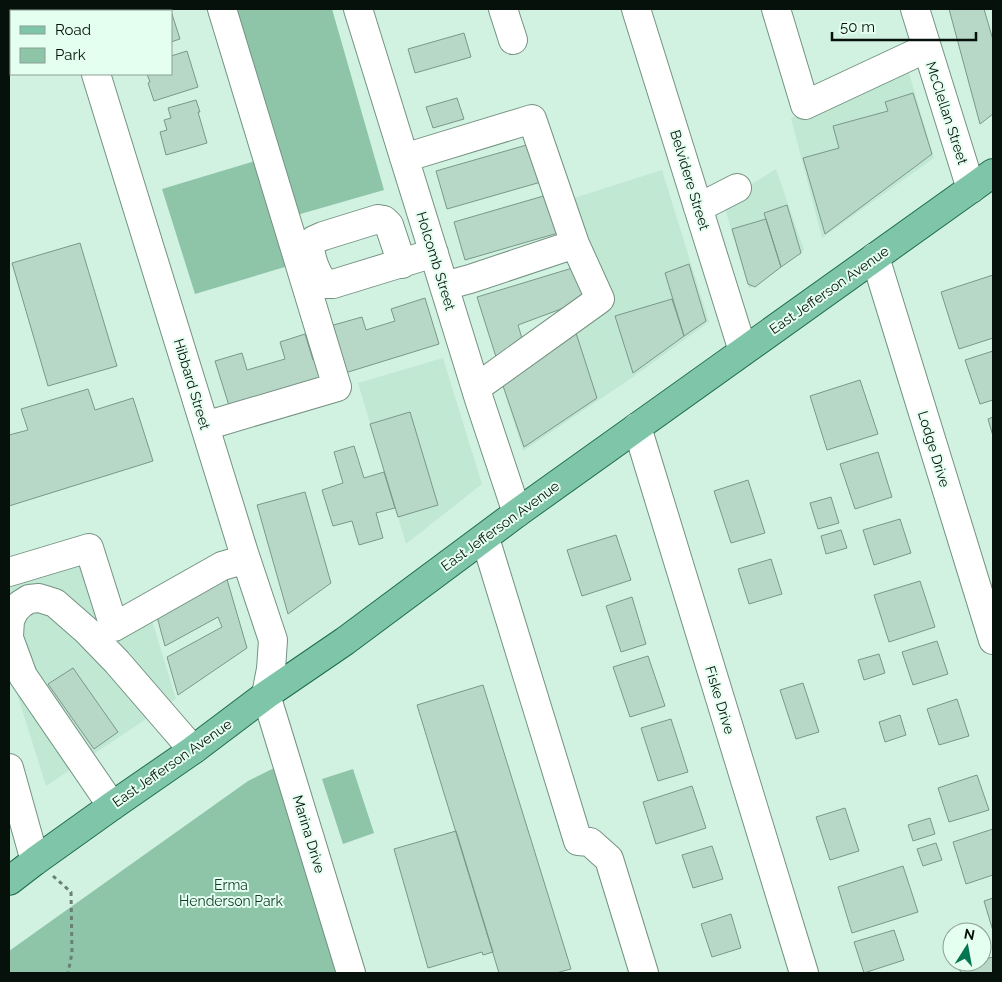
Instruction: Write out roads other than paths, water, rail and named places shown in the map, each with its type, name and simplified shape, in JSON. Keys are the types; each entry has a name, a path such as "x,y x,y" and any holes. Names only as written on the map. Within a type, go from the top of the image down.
{"main road":[{"name":"East Jefferson Avenue","path":"9,881 266,695 345,641 516,513 993,173"}],"street":[{"path":"205,426 337,387 222,9"},
{"name":"Holcomb Street","path":"358,9 516,513"},
{"path":"503,9 513,40"},
{"name":"Belvidere Street","path":"636,9 744,351"},
{"path":"776,9 805,105 927,48"},
{"name":"McClellan Street","path":"915,9 971,189"},
{"name":"Hibbard Street","path":"96,75 246,559 273,640 271,669 266,695"},
{"path":"404,158 532,119 575,244 600,299 476,388"},
{"path":"698,208 737,188"},
{"path":"444,286 575,244"},
{"path":"402,264 434,254"},
{"name":"Lodge Drive","path":"875,257 993,640"},
{"name":"Fiske Drive","path":"637,427 804,973"},
{"path":"485,538 578,841 590,842 610,859 644,973"},
{"path":"9,572 89,548 114,627 222,566 246,559"},
{"path":"112,806 23,676 9,637 10,620 15,610 21,604 29,599 39,598 55,603 87,631 117,662 192,750"},
{"name":"Marina Drive","path":"266,695 351,973"},
{"path":"9,768 35,861"}],"park label":[{"name":"Erma Henderson Park","path":"231,894"}]}
